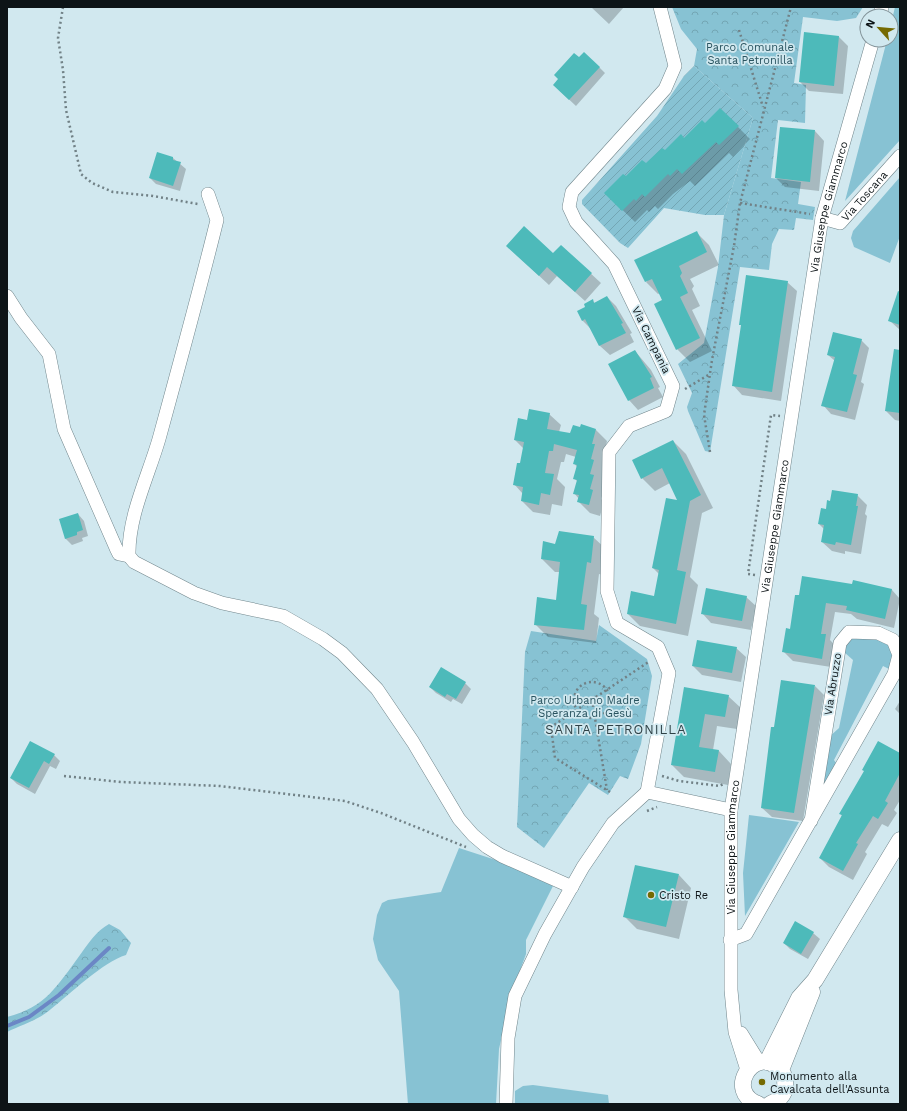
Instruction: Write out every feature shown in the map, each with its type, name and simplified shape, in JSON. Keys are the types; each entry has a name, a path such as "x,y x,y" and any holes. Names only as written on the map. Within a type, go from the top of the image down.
{"main road":[{"path":"754,1103 744,1092 742,1080 758,1065 799,998 815,980 900,840"},
{"path":"781,1070 808,1005 815,980"},
{"path":"758,1065 774,1064 781,1070 785,1078 786,1086 782,1095 770,1104"}],"street":[{"name":"Via Campania","path":"660,7 675,66 666,89 572,192 569,207 576,222 614,264 673,386 670,398"},
{"name":"Via Giuseppe Giammarco","path":"758,1065 734,1020 730,974 732,810 818,216 865,48"},
{"name":"Via Toscana","path":"818,216 840,223 900,156"},
{"path":"208,194 217,220 158,440 133,520 128,542 129,556 134,562 194,593 222,603 282,616 323,639 342,653 377,689 413,742 459,819 473,835 487,847 502,856 572,887"},
{"path":"7,296 21,318 49,354 64,429 119,554 129,556"},
{"path":"506,1104 505,1080 508,1038 514,996 545,934 572,887 613,823 647,792 669,673 658,647 617,623 607,591 609,452 629,426 666,411 670,398"},
{"name":"Via Abruzzo","path":"730,940 746,934 811,821 894,674 899,655 893,640 878,633 849,632 840,643 811,821"},
{"path":"647,792 732,810"}],"path":[{"path":"63,7 58,38 63,70 66,110 81,174 92,183 113,192 153,196 213,206"},
{"path":"710,452 704,415 740,203 763,107 791,7"},
{"path":"739,30 763,107"},
{"path":"740,203 818,216"},
{"path":"670,398 710,374"},
{"path":"758,576 748,574 771,415 780,416 781,409"},
{"path":"592,700 608,792 556,758 551,727 650,661"},
{"path":"591,682 603,685 610,695 609,707 601,716 595,718 585,717 577,710 574,698 580,687 591,682"},
{"path":"64,776 121,782 220,786 345,801 382,813 467,847"},
{"path":"660,776 679,782 720,786 724,783"},
{"path":"640,814 659,807"}],"green space":[{"name":"Parco Comunale Santa Petronilla","path":"672,7 863,7 859,8 859,13 856,18 837,21 803,17 794,83 806,85 805,123 778,120 771,178 801,182 798,204 815,207 813,220 796,218 794,230 779,229 772,244 769,270 740,267 710,452 705,451 688,411 687,407 692,393 678,364 704,343 718,267 724,215 753,118 694,66 697,49 681,29"},
{"path":"900,7 900,140 845,201 885,48 899,48 899,8 895,8"},
{"path":"694,66 753,118 724,215 705,215 664,208 628,248 620,243 582,204 582,200 657,116 684,76"},
{"path":"900,177 900,236 890,263 854,247 851,238 853,231"},
{"name":"Parco Urbano Madre Speranza di Gesù","path":"599,625 647,659 652,676 641,744 628,779 620,776 608,795 589,783 544,848 517,827 525,652 531,631 596,641"},
{"path":"866,635 891,646 893,654 889,669 883,666 834,760 838,766 818,803 827,739 839,728 853,660 844,652 849,639"},
{"path":"749,815 799,822 745,916 743,873"},
{"path":"459,848 502,862 553,886 526,940 526,954 511,995 499,1049 496,1104 408,1104 399,991 378,960 373,939 377,915 382,903 388,900 441,892"},
{"path":"109,924 120,930 131,943 126,955 107,964 97,971 46,1013 7,1032 7,1017 32,1007 50,994 93,938 100,930"},
{"path":"533,1085 608,1095 609,1104 515,1104 515,1091 523,1086"}],"building":[{"path":"804,32 839,36 834,86 799,82"},
{"path":"584,52 600,67 569,100 553,85 558,79 554,75 574,53 579,57"},
{"path":"720,108 739,126 719,145 716,142 682,174 677,169 670,176 668,174 645,197 642,194 636,201 634,199 622,211 604,193 623,174 626,176 642,160 646,163 662,148 665,150 681,134 684,138 702,120 705,123"},
{"path":"780,127 815,130 810,182 775,178"},
{"path":"157,152 173,157 173,160 181,162 173,186 149,178"},
{"path":"524,226 553,253 561,245 592,273 575,292 547,267 539,276 506,246"},
{"path":"697,231 707,252 679,266 682,273 680,276 688,293 680,297 700,338 676,350 654,304 662,300 652,279 645,282 634,260"},
{"path":"746,275 788,281 772,392 732,386 741,325 739,325"},
{"path":"898,291 900,292 900,325 888,321"},
{"path":"607,296 623,323 621,324 626,333 599,346 585,319 582,321 577,311 585,307 584,304 593,299 594,303"},
{"path":"833,332 862,339 853,374 857,375 847,412 821,406 835,357 827,355"},
{"path":"894,349 900,350 900,413 885,411"},
{"path":"635,350 652,377 650,378 654,388 628,401 608,364"},
{"path":"529,409 550,413 547,429 570,433 573,425 580,427 581,424 596,429 592,444 595,444 591,459 594,460 590,474 594,475 590,489 593,490 589,505 577,502 579,495 573,494 577,480 573,479 577,465 573,464 577,450 554,444 553,451 549,451 545,473 554,474 550,495 541,493 539,505 521,501 523,487 513,485 517,463 520,463 524,442 514,440 518,418 527,420"},
{"path":"673,440 701,495 690,501 677,570 686,572 676,624 627,614 631,591 654,596 659,570 652,568 666,498 677,500 662,468 641,479 632,460"},
{"path":"832,490 858,494 856,506 858,506 851,545 836,542 835,545 821,542 824,525 818,524 821,508 826,509 827,500 830,501"},
{"path":"78,513 83,530 77,532 77,535 65,539 59,519"},
{"path":"559,531 594,536 591,563 587,562 581,604 587,605 584,630 534,625 537,597 556,600 560,562 541,559 543,541 555,544"},
{"path":"802,576 852,584 853,580 892,589 885,619 846,610 847,606 826,603 821,634 826,634 822,659 782,652 786,628 790,629 795,595 799,595"},
{"path":"706,588 747,596 742,621 701,614"},
{"path":"697,640 737,647 732,673 692,666"},
{"path":"441,667 466,682 456,699 447,694 445,697 429,687"},
{"path":"781,680 815,685 794,813 761,808 771,727 774,727"},
{"path":"684,687 729,695 725,717 705,714 699,747 719,750 715,772 671,765"},
{"path":"30,741 55,754 49,764 44,761 29,788 10,778"},
{"path":"878,741 900,753 900,773 885,801 888,803 878,819 873,816 856,843 858,844 843,871 819,858 842,815 839,814 864,771 862,770"},
{"name":"Cristo Re","path":"635,865 679,874 666,927 623,917"},
{"path":"795,921 814,932 801,954 783,943"}],"waterway":[{"path":"7,1026 29,1017 59,995 109,948"}],"place":[{"name":"Cristo Re","path":"651,895"},
{"name":"Monumento alla Cavalcata dell'Assunta","path":"762,1082"}],"district":[{"name":"SANTA PETRONILLA","path":"616,729"}]}
